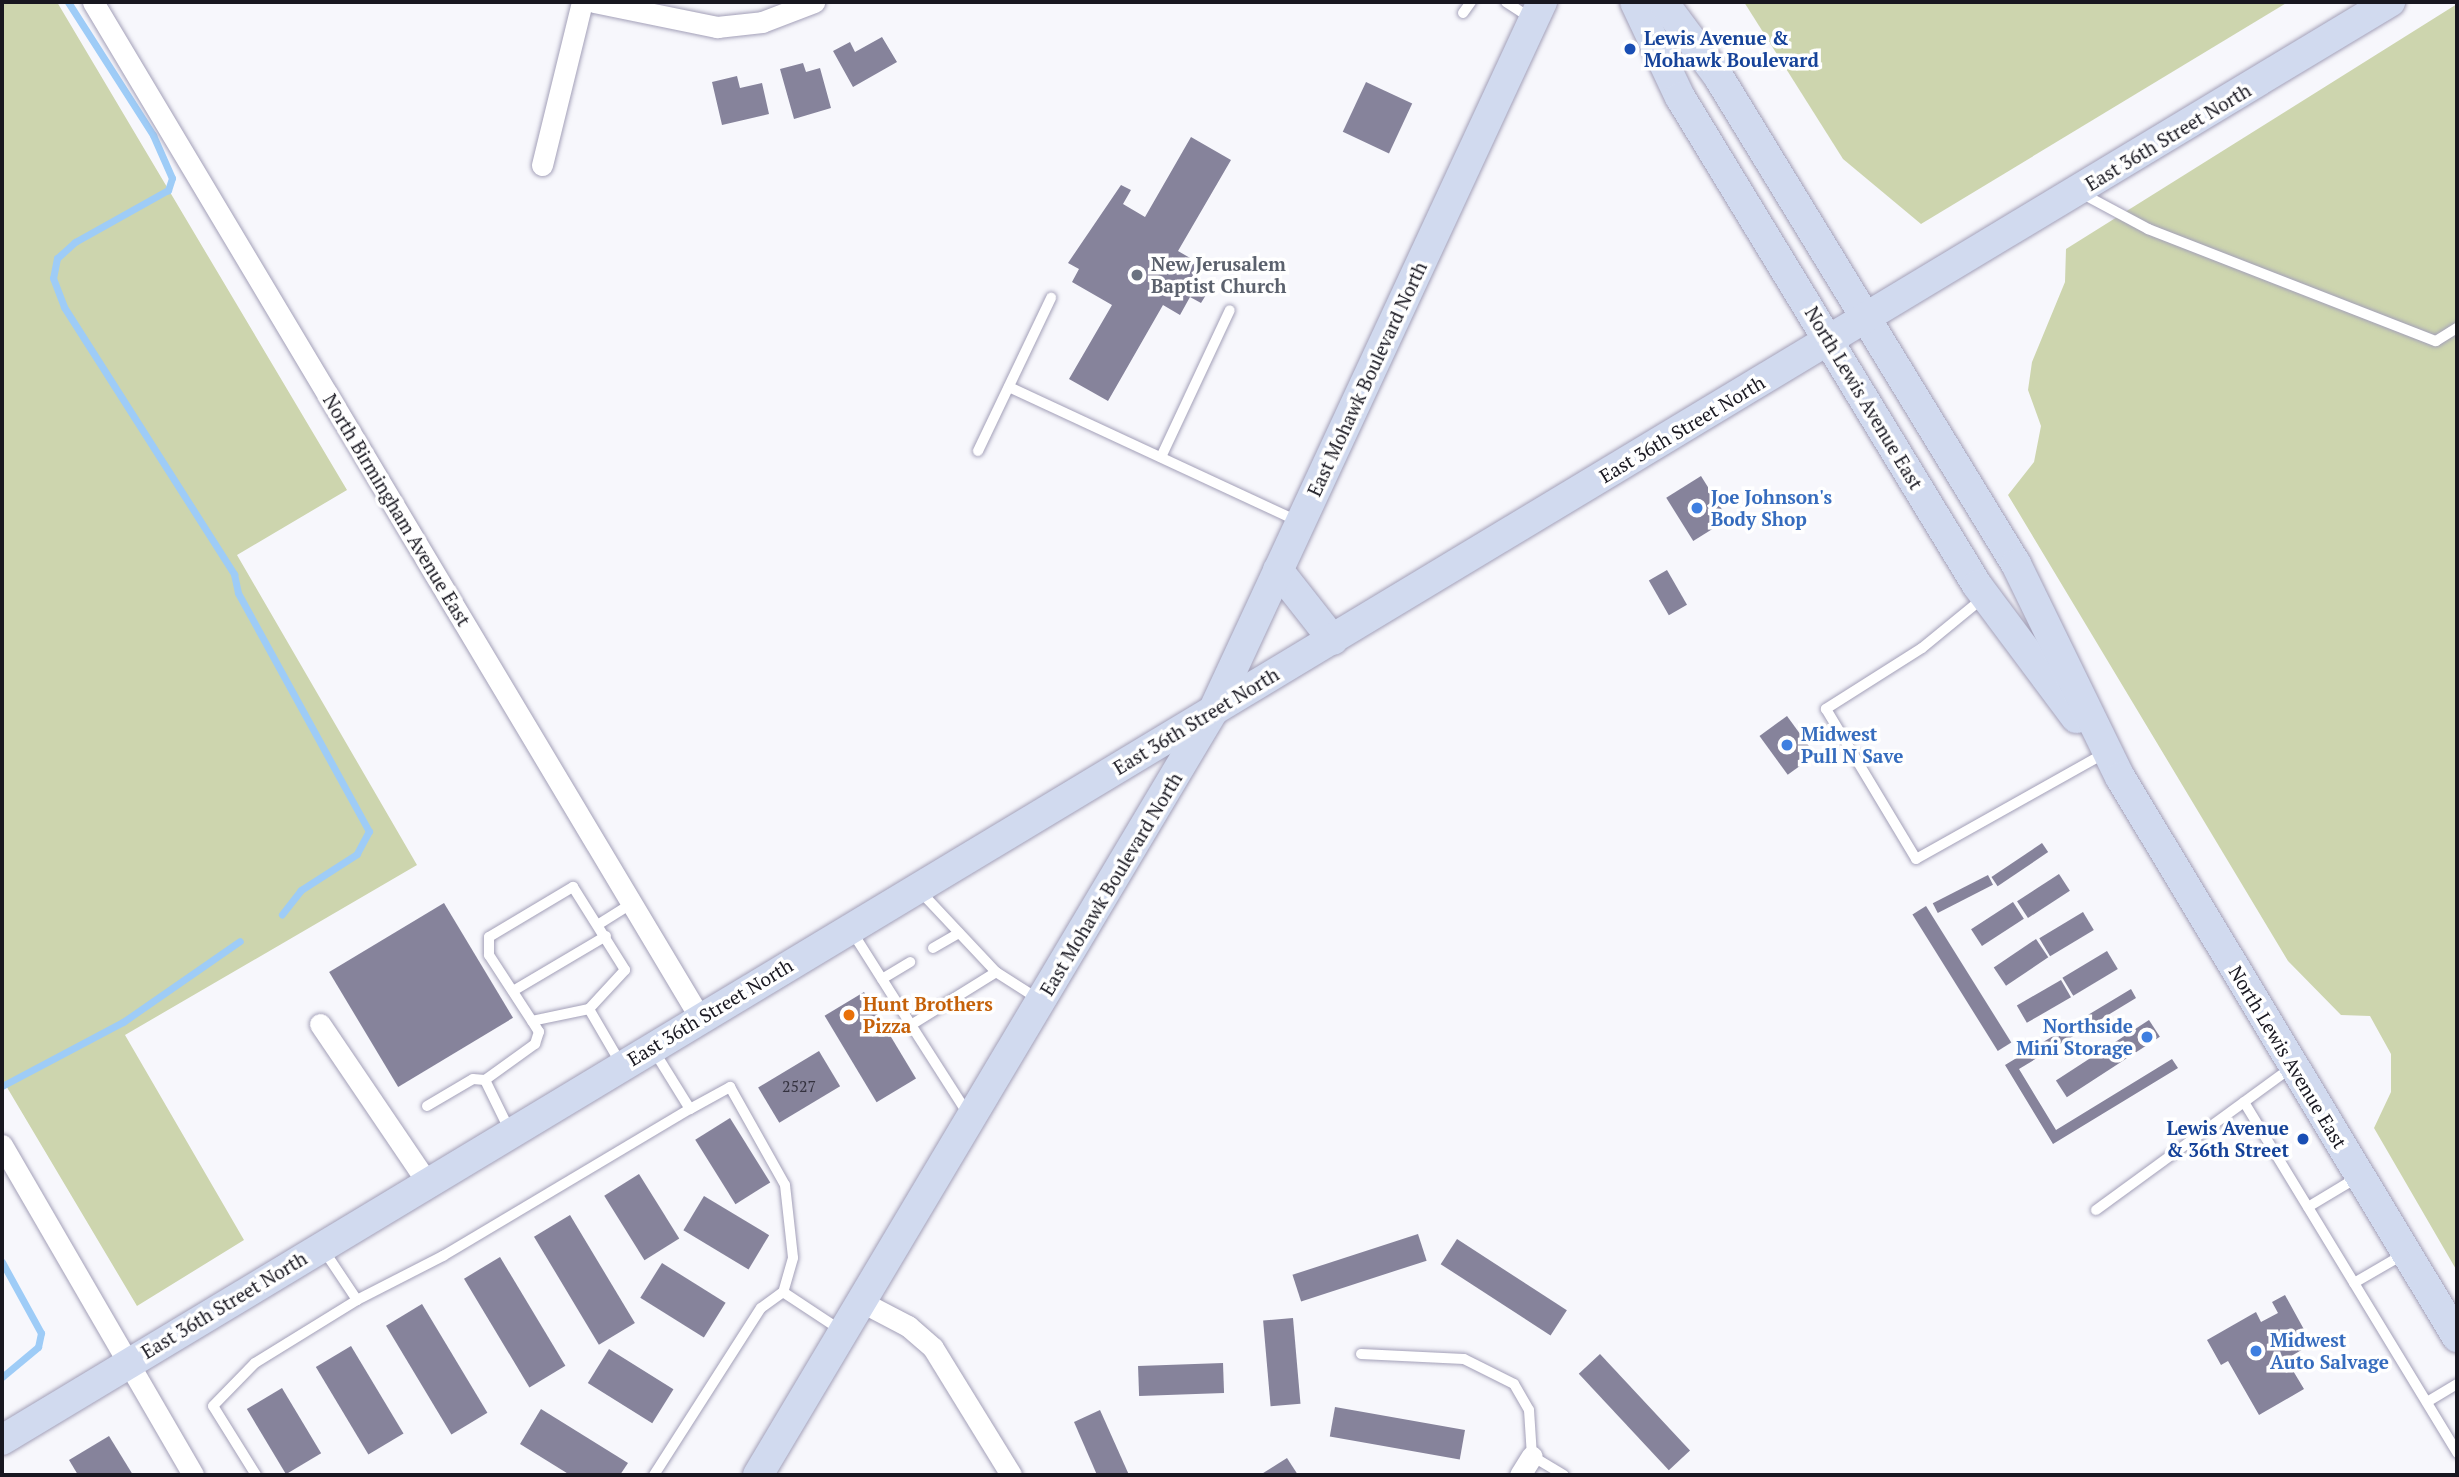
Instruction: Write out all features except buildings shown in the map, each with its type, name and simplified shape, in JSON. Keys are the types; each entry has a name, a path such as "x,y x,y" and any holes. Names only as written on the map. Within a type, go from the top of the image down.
{"main road":[{"name":"North Lewis Avenue East","path":"1635,2 1681,97 1985,596 2111,766 2457,1337"},
{"name":"North Lewis Avenue East","path":"1663,2 1718,76 2016,564 2111,766"},
{"name":"East 36th Street North","path":"2,1440 2390,2"},
{"name":"East Mohawk Boulevard North","path":"758,1475 1213,711 1538,10"},
{"path":"1278,570 1332,640"}],"street":[{"name":"North Birmingham Avenue East","path":"93,2 700,1018"},
{"path":"542,165 582,2"},
{"path":"594,2 717,27 762,22 814,2"},
{"path":"320,1024 427,1182"},
{"path":"2,1145 192,1475"},
{"path":"862,1302 908,1326 933,1348 1011,1475"},
{"path":"1520,1475 1532,1456"}],"lane":[{"path":"1463,13 1471,2"},
{"path":"1506,2 1538,10"},
{"path":"2078,192 2148,229 2436,341 2457,328"},
{"path":"978,451 1051,298"},
{"path":"1161,457 1230,310"},
{"path":"1009,387 1300,523"},
{"path":"1985,596 1922,648 1826,709 1916,859 2111,766"},
{"path":"427,1106 473,1079 485,1080 536,1044 539,1032 489,955 494,931 573,887 599,924 625,970 589,1009 532,1021"},
{"path":"917,888 996,972 1041,1001"},
{"path":"599,924 631,905"},
{"path":"850,928 971,1117"},
{"path":"933,948 959,933"},
{"path":"513,991 606,936"},
{"path":"882,979 910,962"},
{"path":"911,1025 996,972"},
{"path":"589,1009 621,1065"},
{"path":"652,1047 690,1109"},
{"path":"2095,1210 2294,1066"},
{"path":"485,1080 510,1132"},
{"path":"256,1475 214,1406 255,1363 357,1300 443,1256 730,1087 785,1185 793,1258 783,1292 761,1308 654,1475"},
{"path":"2244,1102 2457,1453"},
{"path":"2308,1208 2360,1176"},
{"path":"321,1246 357,1300"},
{"path":"2354,1283 2406,1252"},
{"path":"783,1292 845,1333"},
{"path":"1362,1354 1464,1359 1514,1384 1529,1410 1532,1456 1564,1475"},
{"path":"2427,1402 2457,1384"}],"green space":[{"path":"2,2 57,2 347,490 237,555 417,865 125,1035 244,1240 137,1306 2,1079"},
{"path":"1744,2 2288,2 1921,224 1843,159"},
{"path":"2457,4 2457,1271 2374,1128 2391,1092 2391,1054 2370,1016 2341,1015 2288,961 2008,495 2034,462 2041,426 2028,390 2032,362 2065,282 2066,249"}],"waterway":[{"path":"68,2 153,135 172,178 168,190 75,242 57,258 53,278 64,307 234,574 238,593 369,831 357,854 301,890 282,914"},
{"path":"2,1086 123,1022 240,941"},
{"path":"2,1262 41,1333 38,1347 2,1377"}],"place":[{"name":"Lewis Avenue & Mohawk Boulevard","path":"1630,49"},
{"name":"New Jerusalem Baptist Church","path":"1137,275"},
{"name":"Joe Johnson's Body Shop","path":"1697,508"},
{"name":"Midwest Pull N Save","path":"1787,745"},
{"name":"Hunt Brothers Pizza","path":"849,1015"},
{"name":"Northside Mini Storage","path":"2147,1037"},
{"name":"Lewis Avenue & 36th Street","path":"2303,1139"},
{"name":"Midwest Auto Salvage","path":"2256,1351"}]}
